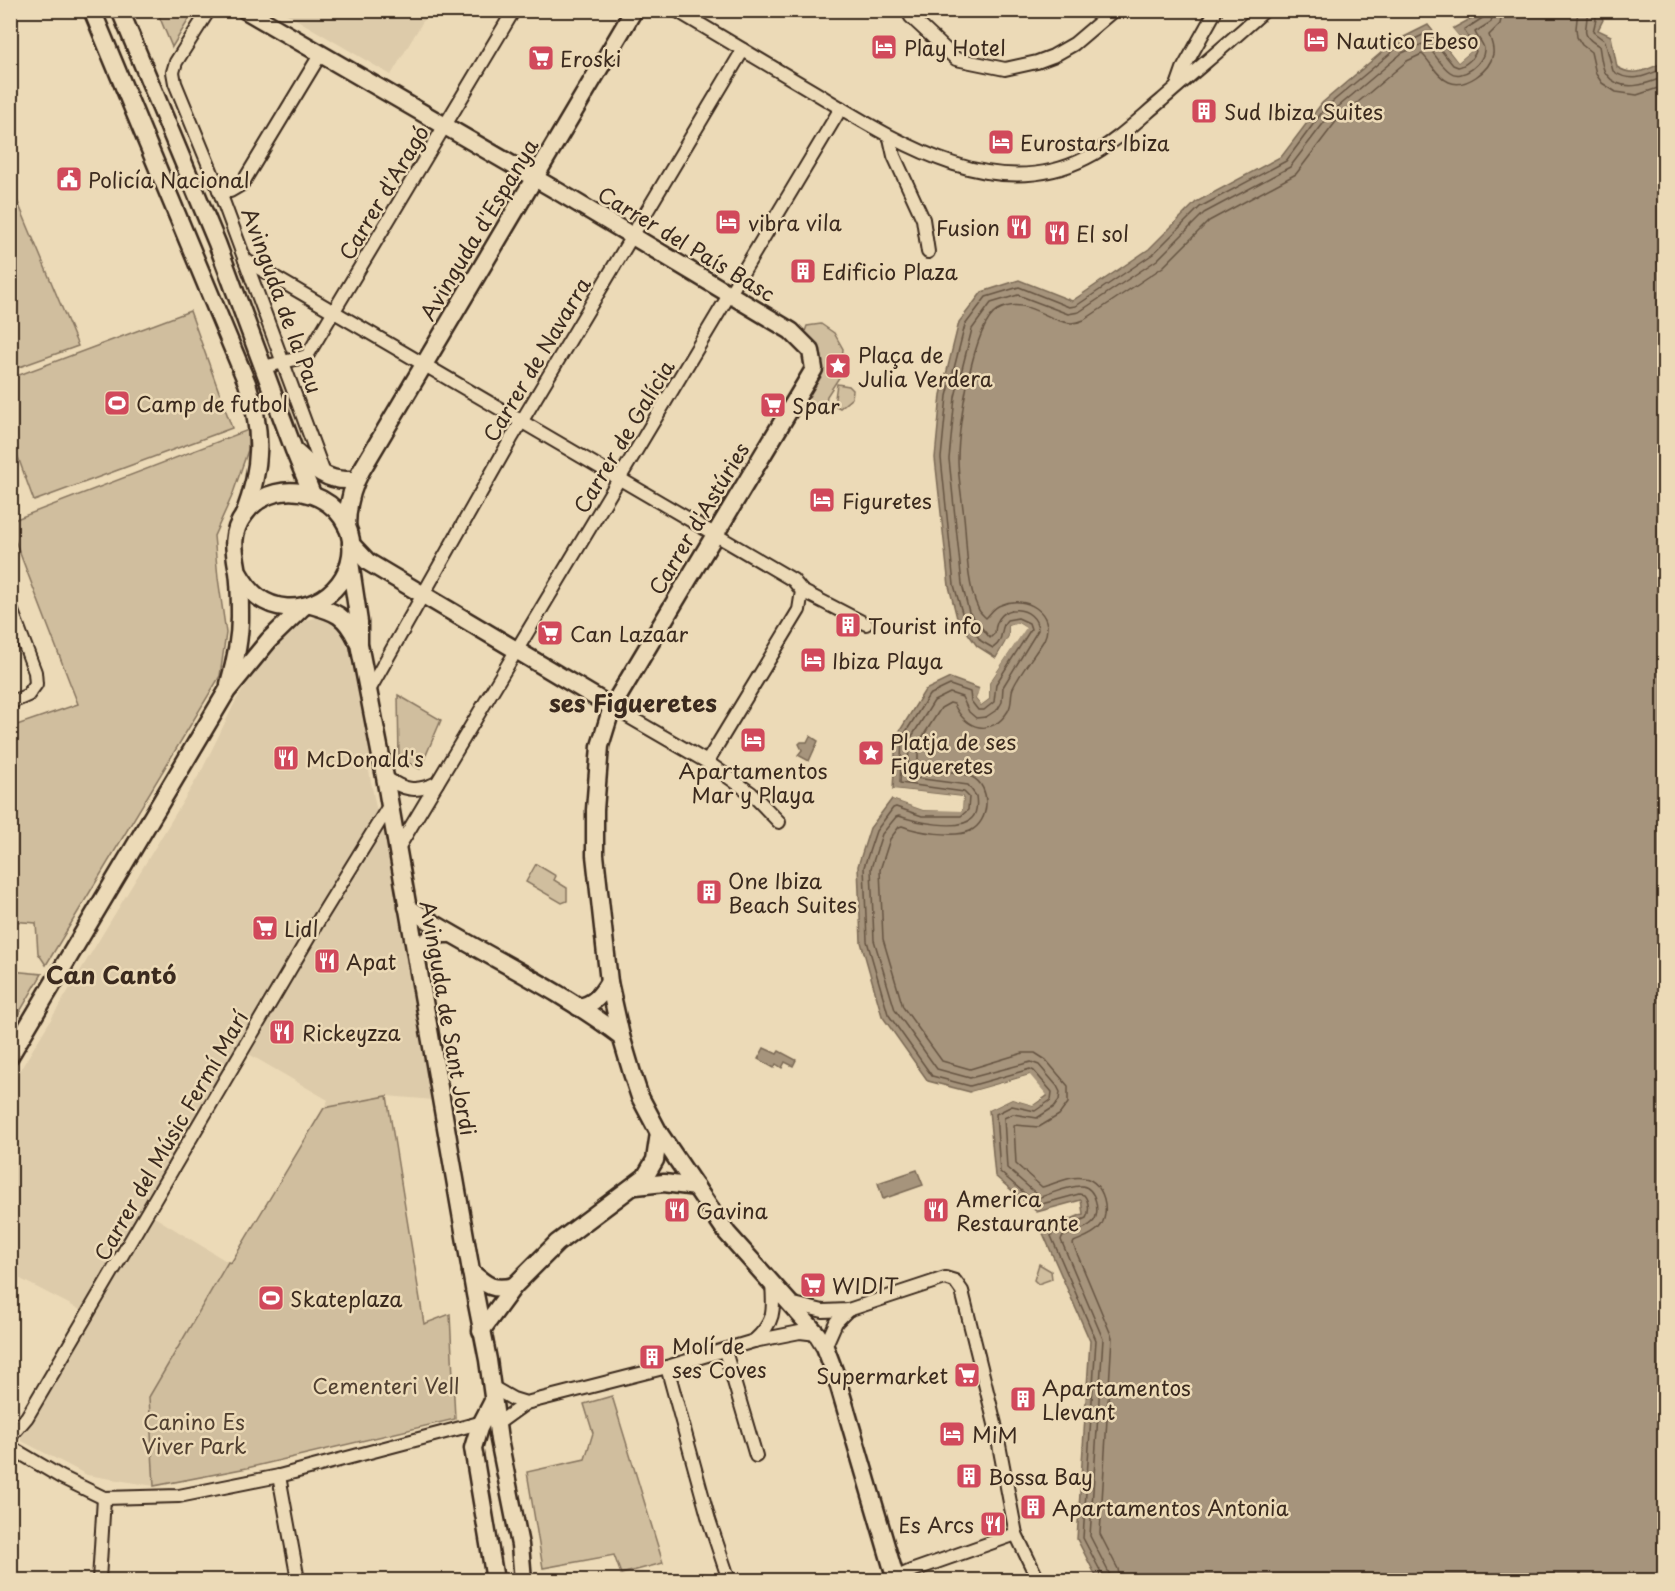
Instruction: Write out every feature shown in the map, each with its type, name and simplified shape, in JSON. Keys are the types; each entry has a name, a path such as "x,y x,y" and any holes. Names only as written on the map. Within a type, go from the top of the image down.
{"street":[{"path":"92,10 247,383 254,405 259,448 257,475 244,515 237,528 234,543 240,618 233,672 227,691"},
{"name":"Avinguda de la Pau","path":"120,10 217,243 294,450 315,494"},
{"name":"Avinguda de la Pau","path":"209,10 177,63 173,72 175,83 219,190 326,476"},
{"name":"Carrer del País Basc","path":"244,10 535,178 790,331 811,351"},
{"name":"Carrer d'Aragó","path":"264,367 307,356 514,10"},
{"name":"Avinguda d'Espanya","path":"347,526 347,510 355,476 634,10"},
{"path":"676,10 890,138 932,156 980,171 1010,176 1040,175 1069,166 1102,148 1117,138 1265,10"},
{"path":"907,10 911,17 956,59 1005,69 1037,62 1074,45 1114,10"},
{"path":"1177,87 1183,69 1216,10"},
{"name":"Carrer de Navarra","path":"368,692 522,420 743,50"},
{"path":"219,190 230,191 242,184 320,55"},
{"name":"Carrer de Galícia","path":"397,850 841,108"},
{"path":"890,138 894,156 923,219 928,252"},
{"path":"245,260 793,580 802,591 866,624"},
{"name":"Carrer d'Astúries","path":"811,351 814,369 612,707 600,746 595,810 595,855 609,982 621,1036 640,1097 659,1133 727,1233 821,1340 836,1376 894,1580"},
{"path":"239,637 223,556 223,540 228,520 243,492 259,448"},
{"path":"294,450 326,476 340,481 355,476"},
{"path":"315,494 336,489 355,476"},
{"path":"10,1056 227,691 269,640 307,606 324,598 336,588 344,576 350,562 351,544 347,526 329,503 315,494 297,490 268,495 254,504 244,515"},
{"path":"351,544 368,562 707,762 751,793 779,822"},
{"name":"Avinguda de Sant Jordi","path":"350,562 359,644 385,777 493,1394 493,1429 520,1545 523,1581"},
{"path":"238,572 246,586 258,597 272,604 288,608 307,606"},
{"path":"707,762 800,610 802,591"},
{"path":"10,606 35,672 36,684 28,695 10,703"},
{"name":"Avinguda de Sant Jordi","path":"307,606 340,615 349,624 359,644"},
{"path":"385,777 408,790 426,788 438,782"},
{"name":"Carrer del Músic Fermí Marí","path":"10,1437 27,1417 360,850 389,806"},
{"path":"407,907 448,934 578,1007 621,1036"},
{"path":"416,953 431,937 439,933 448,934"},
{"path":"578,1007 593,1002 609,982"},
{"path":"481,1331 514,1286 557,1243 645,1178 655,1160 659,1133"},
{"path":"636,1186 652,1183 696,1187"},
{"path":"471,1272 493,1288 502,1289 514,1286"},
{"path":"790,1302 823,1311 848,1310 945,1278 955,1281 962,1291 994,1424 1016,1534 1038,1581"},
{"path":"754,1341 772,1319 772,1284"},
{"path":"10,1447 61,1477 104,1498 163,1501 493,1429 526,1403 667,1367 754,1341 800,1332 821,1340 848,1310"},
{"path":"725,1351 756,1456"},
{"path":"667,1367 729,1581"},
{"path":"493,1394 526,1403"},
{"name":"Avinguda de Sant Jordi","path":"493,1429 475,1438 473,1457 495,1581"},
{"path":"279,1476 298,1581"},
{"path":"99,1581 104,1498"},
{"path":"894,1580 1016,1534"}],"shaded area":[{"path":"282,11 429,11 391,75"},
{"path":"326,615 342,625 353,649 373,763 369,771 382,830 387,834 434,1100 387,1096 324,1108 328,1100 247,1053 151,1215 228,1262 149,1397 154,1486 87,1475 20,1440 92,1316 11,1274 10,1087 202,770 236,700 267,654 287,631 307,620"}],"green space":[{"path":"157,11 194,11 172,47"},
{"path":"11,186 78,346 10,370"},
{"name":"Camp de futbol","path":"190,311 232,428 34,501 11,438 11,378"},
{"path":"821,324 834,333 843,349 840,376 827,396 824,412 799,399 816,369 804,334 807,326"},
{"path":"837,384 849,386 853,390 852,398 840,408 834,405"},
{"path":"248,430 248,450 232,496 214,536 226,633 220,676 46,965 38,953 36,923 11,921 11,727 78,704 11,530 11,521"},
{"path":"398,695 441,720 420,769 399,758"},
{"path":"536,864 556,876 554,880 567,888 567,901 562,903 526,882"},
{"path":"10,971 42,974 11,1027"},
{"path":"387,1096 424,1324 450,1314 455,1419 247,1468 154,1486 149,1397 228,1262 231,1263 324,1108"},
{"path":"1039,1264 1051,1271 1052,1279 1038,1284 1034,1280"},
{"path":"612,1396 663,1563 621,1574 614,1555 543,1568 527,1472 585,1459 593,1433 584,1404"}],"water":[{"path":"1485,11 1600,11 1603,20 1598,30 1611,36 1617,67 1635,72 1647,70 1664,62 1664,1580 1098,1580 1077,1539 1090,1341 1042,1231 1083,1214 1081,1200 1037,1212 995,1176 989,1110 1012,1099 1033,1105 1047,1096 1029,1075 970,1092 928,1081 882,1016 861,942 858,866 870,828 892,799 923,810 962,810 963,797 893,789 896,737 925,690 950,678 980,689 976,699 981,705 989,699 989,683 1025,628 1018,623 1009,626 1009,636 996,658 977,646 957,618 949,586 935,458 941,395 959,322 982,292 1019,280 1072,301 1149,249 1196,202 1282,156 1322,103 1394,42 1428,25 1458,62 1471,51 1452,29"},
{"path":"810,736 818,741 809,761 798,755 802,750 799,744 807,742"},
{"path":"764,1048 777,1054 779,1051 796,1060 793,1066 785,1062 782,1068 776,1064 774,1068 758,1059"},
{"path":"917,1170 923,1185 883,1199 878,1183"}],"pier":[{"path":"1427,22 1458,57 1467,50 1450,30 1450,26 1471,51 1458,62"},
{"path":"1018,623 1026,628 989,683 989,699 981,705 976,699 980,686 983,689 979,698 981,701 986,697 987,682 1021,629 1012,628 1012,637 999,660 995,661 1009,636 1009,626"},
{"path":"893,789 963,797 962,811 923,810 892,799 892,796 923,807 959,807 960,800 893,792"},
{"path":"1030,1075 1047,1095 1033,1105 1012,1099 989,1110 987,1108 1011,1096 1032,1102 1043,1095 1029,1078 973,1095 970,1092"}],"place":[{"name":"Nautico Ebeso","path":"1316,40"},
{"name":"Play Hotel","path":"884,47"},
{"name":"Eroski","path":"541,58"},
{"name":"Sud Ibiza Suites","path":"1204,111"},
{"name":"Eurostars Ibiza","path":"1001,142"},
{"name":"Policía Nacional","path":"69,179"},
{"name":"vibra vila","path":"728,222"},
{"name":"Fusion","path":"1019,227"},
{"name":"El sol","path":"1057,233"},
{"name":"Edificio Plaza","path":"803,271"},
{"name":"Plaça de Julia Verdera","path":"838,366"},
{"name":"Camp de futbol","path":"117,403"},
{"name":"Spar","path":"773,405"},
{"name":"Figuretes","path":"822,500"},
{"name":"Tourist info","path":"848,625"},
{"name":"Can Lazaar","path":"550,633"},
{"name":"Ibiza Playa","path":"813,660"},
{"name":"Apartamentos Mar y Playa","path":"753,740"},
{"name":"Platja de ses Figueretes","path":"871,753"},
{"name":"McDonald's","path":"286,758"},
{"name":"One Ibiza Beach Suites","path":"709,892"},
{"name":"Lidl","path":"265,928"},
{"name":"Apat","path":"327,961"},
{"name":"Rickeyzza","path":"282,1032"},
{"name":"Gavina","path":"677,1210"},
{"name":"America Restaurante","path":"936,1210"},
{"name":"WIDIT","path":"813,1285"},
{"name":"Skateplaza","path":"271,1298"},
{"name":"Molí de ses Coves","path":"652,1357"},
{"name":"Supermarket","path":"967,1375"},
{"name":"Apartamentos Llevant","path":"1023,1399"},
{"name":"MiM","path":"952,1434"},
{"name":"Bossa Bay","path":"969,1476"},
{"name":"Apartamentos Antonia","path":"1033,1507"},
{"name":"Es Arcs","path":"993,1524"}],"district":[{"name":"ses Figueretes","path":"633,702"},
{"name":"Can Cantó","path":"111,974"}],"park label":[{"name":"Cementeri Vell","path":"386,1385"},
{"name":"Canino Es Viver Park","path":"194,1433"}]}
